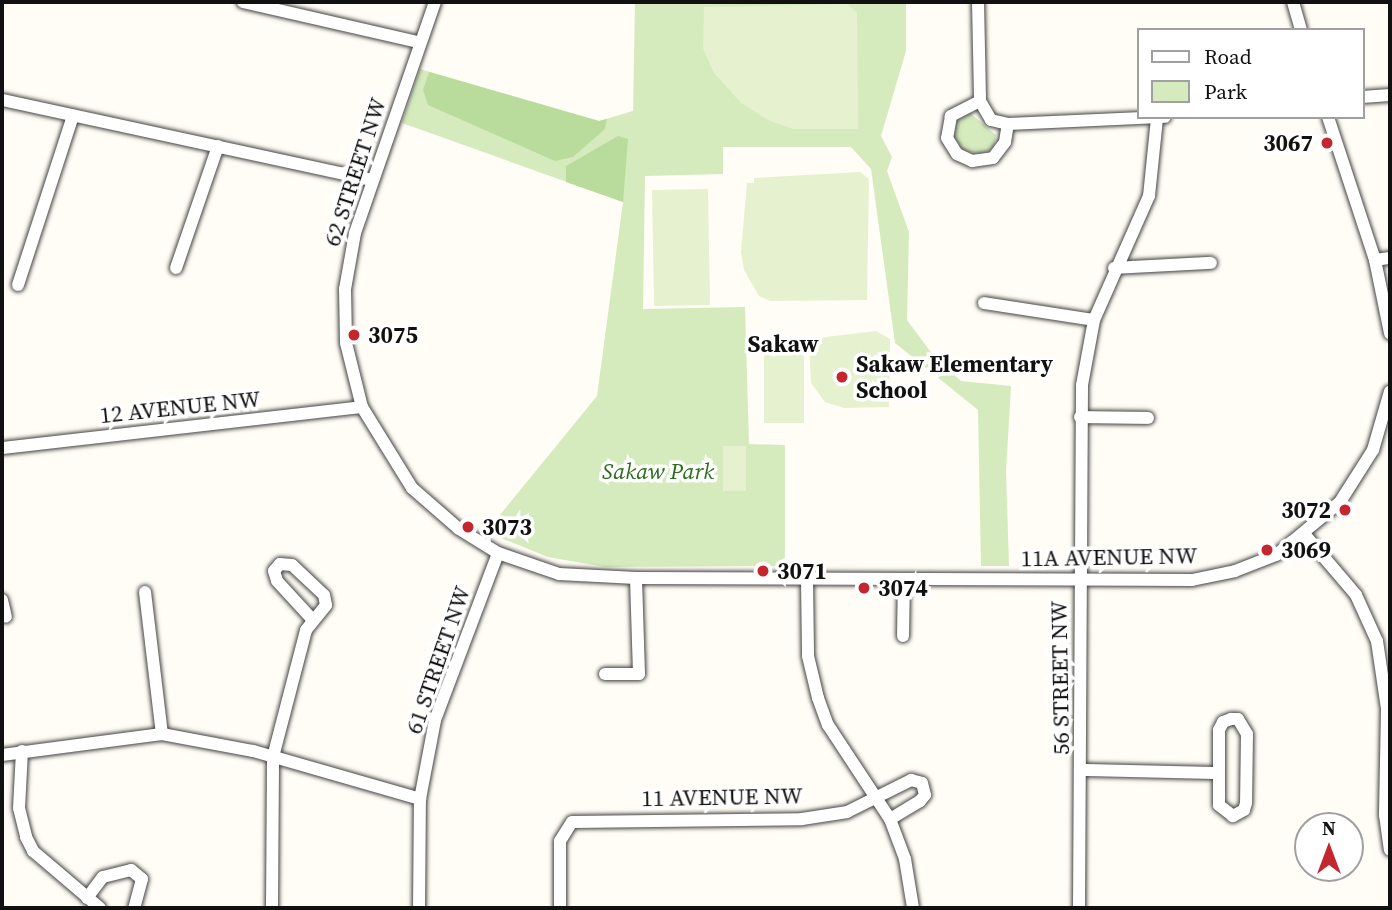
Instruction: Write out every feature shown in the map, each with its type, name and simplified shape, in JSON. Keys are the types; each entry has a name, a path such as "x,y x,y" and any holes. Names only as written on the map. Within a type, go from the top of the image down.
{"street":[{"path":"243,2 267,4 418,42"},
{"name":"62 STREET NW","path":"435,2 418,42 355,233 345,300 349,369 362,407 412,488 459,529 498,553"},
{"path":"978,2 980,101 984,114 1003,124 1136,119"},
{"path":"1293,2 1300,28"},
{"path":"1364,97 1390,94"},
{"path":"2,100 372,180"},
{"path":"980,101 957,110 948,124 947,138 962,158 982,162 996,156 1005,142 1003,124"},
{"path":"18,285 74,116"},
{"name":"56 STREET NW","path":"1079,908 1082,770 1080,417 1094,320 1114,268 1149,196 1157,119"},
{"path":"1329,119 1375,260 1390,333"},
{"path":"176,268 218,146"},
{"path":"1375,260 1390,258"},
{"path":"1114,268 1211,263"},
{"path":"984,303 1094,320"},
{"name":"11A AVENUE NW","path":"498,553 559,574 636,579 1203,578 1276,555 1305,535 1340,502 1363,471 1382,429 1390,391"},
{"name":"12 AVENUE NW","path":"2,448 362,407"},
{"path":"1080,417 1148,418"},
{"path":"1305,535 1356,595 1377,641 1389,709 1385,815 1390,850"},
{"name":"61 STREET NW","path":"419,908 421,799 435,720 498,553"},
{"path":"272,908 273,757 312,619 324,608 324,596 292,565 281,564 274,571 276,581 312,619"},
{"path":"605,674 639,674 636,579"},
{"path":"807,580 808,656 818,698 828,725 890,819 905,859 913,908"},
{"path":"902,636 904,580"},
{"path":"145,592 162,734"},
{"path":"2,600 6,617"},
{"path":"1227,719 1238,719 1247,734 1246,803 1239,814 1227,814 1219,805 1219,773 1219,730 1227,719"},
{"path":"2,755 162,734 273,757 421,799"},
{"path":"22,751 20,825 33,851 100,908"},
{"name":"56 STREET NW","path":"1082,770 1219,773"},
{"name":"11 AVENUE NW","path":"560,908 560,841 566,827 583,819 802,819 847,812 878,799 911,780 922,783 925,795 920,801 890,819"},
{"path":"86,898 103,877 131,870 142,879 134,908"}],"green space":[{"name":"Sakaw Park","path":"635,2 906,2 906,51 881,136 892,157 887,171 909,232 907,320 933,355 961,381 1011,386 1006,471 1009,566 981,566 978,410 895,343 871,169 851,147 723,147 723,174 645,176 643,309 745,307 749,444 785,445 785,566 605,567 548,557 486,532 597,396 623,202 402,123 420,69 599,121 633,111"},
{"path":"848,4 857,13 858,129 793,129 768,120 741,103 714,73 703,48 704,7"},
{"path":"429,72 599,121 607,119 605,129 573,157 555,161 428,105 423,90"},
{"path":"970,113 996,135 994,147 982,154 964,151 954,137 957,121"},
{"path":"618,136 628,139 623,202 566,182 566,166"},
{"path":"860,172 869,179 867,300 770,301 759,296 744,270 741,252 747,183 754,183 754,178"},
{"path":"708,189 710,305 654,306 652,190"},
{"path":"876,331 890,339 889,407 844,408 825,402 811,383 809,339"},
{"path":"764,338 804,338 804,423 764,423"},
{"path":"723,446 746,446 746,491 723,491"}],"place":[{"name":"3067","path":"1327,143"},
{"name":"3075","path":"354,335"},
{"name":"Sakaw Elementary School","path":"842,377"},
{"name":"3072","path":"1345,510"},
{"name":"3073","path":"468,527"},
{"name":"3069","path":"1267,550"},
{"name":"3071","path":"763,571"},
{"name":"3074","path":"864,588"}],"district":[{"name":"Sakaw","path":"783,344"}]}
